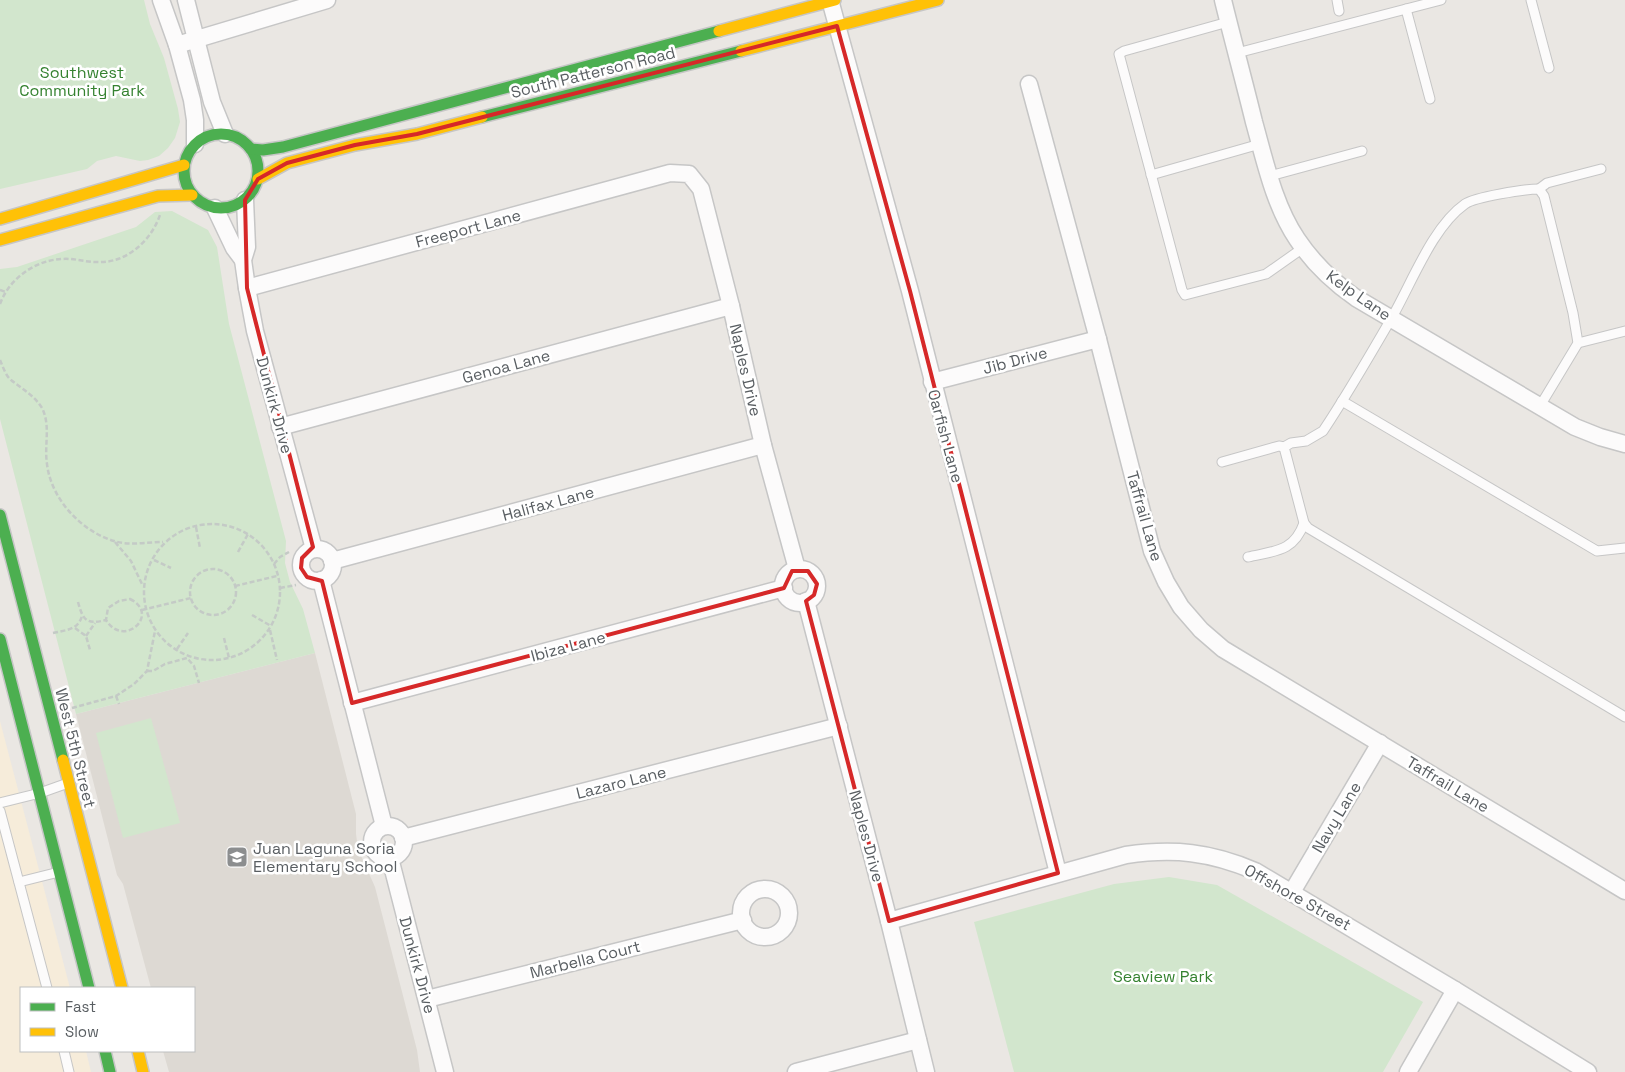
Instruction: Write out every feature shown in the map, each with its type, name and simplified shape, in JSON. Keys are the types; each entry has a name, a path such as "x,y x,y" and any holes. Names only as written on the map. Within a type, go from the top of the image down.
{"street":[{"path":"161,0 193,106 195,144"},
{"path":"186,0 212,102 225,134"},
{"path":"176,45 327,0"},
{"name":"South Patterson Road","path":"251,149 263,150 283,147 832,0"},
{"name":"Oarfish Lane","path":"832,0 837,26 910,291 1058,873"},
{"name":"South Patterson Road","path":"258,178 287,163 355,145 417,134 938,0"},
{"name":"Kelp Lane","path":"1223,0 1260,144 1282,211 1303,248 1325,273 1343,288 1391,318 1576,427 1600,437 1625,444"},
{"name":"Taffrail Lane","path":"1029,84 1098,339 1152,551 1166,582 1181,607 1201,630 1223,649 1625,891"},
{"path":"214,134 225,134 236,136 251,149 256,158 258,178 253,190 245,200 231,207 215,208 198,202 186,186 183,176 187,153 195,144 204,137 214,134"},
{"path":"0,219 184,165"},
{"name":"Freeport Lane","path":"247,288 670,173 689,174"},
{"name":"Naples Drive","path":"689,174 701,189 764,445 797,569"},
{"path":"0,240 158,196 192,195"},
{"name":"Dunkirk Drive","path":"245,200 247,247 243,260 255,331 314,549"},
{"name":"Dunkirk Drive","path":"215,208 234,248 243,260"},
{"name":"Genoa Lane","path":"280,427 731,306"},
{"name":"Jib Drive","path":"932,382 1098,339"},
{"name":"Halifax Lane","path":"332,561 764,445"},
{"name":"West 5th Street","path":"0,515 122,987"},
{"path":"314,549 328,553 332,561 332,570 329,575 321,580 311,580 301,568 305,554 314,549"},
{"path":"797,569 808,571 816,578 817,584 814,595 806,602 790,598 784,588 788,574 797,569"},
{"path":"321,580 384,826"},
{"name":"Ibiza Lane","path":"352,703 784,588"},
{"name":"Naples Drive","path":"806,602 889,921 926,1072"},
{"path":"0,639 3,662 40,793 89,987"},
{"name":"Lazaro Lane","path":"403,838 838,726"},
{"name":"Navy Lane","path":"1292,892 1380,742"},
{"path":"384,826 394,827 401,833 403,838 403,848 390,858 376,853 372,843 375,832 384,826"},
{"name":"Offshore Street","path":"889,921 1126,855 1148,851 1175,850 1201,853 1230,860 1255,871 1588,1072"},
{"name":"Dunkirk Drive","path":"390,858 445,1072"},
{"name":"Marbella Court","path":"427,998 743,920"},
{"path":"1408,1072 1455,990"},
{"path":"796,1072 918,1040"},
{"path":"104,1052 110,1072"},
{"path":"138,1052 144,1072"}],"lane":[{"path":"1336,0 1339,12"},
{"path":"1236,53 1441,0"},
{"path":"1531,0 1549,68"},
{"path":"1406,9 1430,99"},
{"path":"1228,22 1119,54 1182,290 1185,295 1266,274 1303,248"},
{"path":"1151,175 1260,144"},
{"path":"1270,176 1362,151"},
{"path":"1222,462 1279,446 1284,447 1306,441 1323,431 1391,318 1422,260 1447,219 1466,203 1523,189 1539,189 1547,183 1601,169"},
{"path":"1539,189 1544,196 1573,313 1578,343 1540,406"},
{"path":"1578,343 1625,331"},
{"path":"1342,401 1597,551 1625,548"},
{"path":"1284,447 1304,523 1308,528 1625,717"},
{"path":"1248,557 1286,548 1300,534 1304,523"},
{"path":"0,803 40,793 68,783"},
{"path":"0,811 47,987"},
{"path":"19,882 59,872"},
{"path":"64,1052 69,1072"}],"path":[{"path":"0,304 6,292 23,273 45,262 65,259 100,262 120,258 130,253 150,236 160,217 161,209"},
{"path":"0,290 6,292"},
{"path":"0,360 10,379 22,386 42,408 46,420 47,466 56,491 76,518 89,528 115,542 131,562 142,584 147,609 155,631 194,666 199,683"},
{"path":"115,542 163,542 196,527 215,525 234,528 248,534 265,549 274,564 280,588 278,604 270,628 256,643 242,652 229,658 217,660 187,658 165,664 153,671 147,671"},
{"path":"196,527 200,548"},
{"path":"238,552 248,534"},
{"path":"142,584 163,542"},
{"path":"274,564 280,557 287,555 288,552"},
{"path":"154,560 171,568"},
{"path":"211,569 226,573 232,579 235,586 235,601 231,607 219,615 212,616 198,610 190,598 192,582 203,571 211,569"},
{"path":"235,586 277,576"},
{"path":"280,588 296,585"},
{"path":"142,610 190,598"},
{"path":"124,600 134,601 142,610 142,617 138,626 126,631 114,629 106,620 108,608 124,600"},
{"path":"53,633 75,628 79,624 82,616 78,602"},
{"path":"82,616 95,623 106,620"},
{"path":"252,616 270,628 277,660"},
{"path":"86,636 95,623"},
{"path":"75,628 86,636 90,650"},
{"path":"72,708 116,696 134,684 147,671 155,631"},
{"path":"177,650 188,633"},
{"path":"224,638 229,658"},
{"path":"116,696 118,704"}],"highlighted area":[{"path":"837,26 910,291 1058,873 889,921 806,601 814,595 817,584 808,571 792,571 784,588 352,703 322,581 307,577 301,568 302,558 313,547 247,288 245,200 258,179 287,163 355,145 417,134"}],"shaded area":[{"name":"Juan Laguna Soria Elementary School","path":"315,653 356,814 358,849 375,887 417,1050 420,1072 169,1072 163,1052 195,1052 195,987 151,987 123,884 117,875 76,714"},
{"path":"0,721 70,987 20,987 20,1052 86,1052 91,1072 0,1072"}],"green space":[{"name":"Southwest Community Park","path":"0,0 144,0 150,24 164,58 178,109 180,122 175,138 168,148 159,156 148,160 140,161 116,156 97,161 87,169 0,189"},
{"path":"172,211 208,230 217,247 229,324 286,541 285,563 290,582 303,609 315,653 76,714 0,419 0,269 17,267 136,227 155,212"},
{"path":"151,718 180,823 123,838 96,733"},
{"name":"Seaview Park","path":"1169,877 1217,885 1423,1002 1383,1072 1014,1072 974,922 1114,884"}],"traffic: fast":[{"path":"251,149 263,150 283,147 719,31"},
{"path":"482,117 741,51"},
{"path":"214,134 228,134 242,140 252,150 258,164 258,171 256,185 242,202 228,208 214,208 200,202 190,192 184,178 184,164 190,150 200,140 214,134"},
{"path":"0,515 63,760"},
{"path":"0,639 89,987"},
{"path":"105,1052 110,1072"}],"traffic: slow":[{"path":"719,31 835,0"},
{"path":"741,51 938,0"},
{"path":"258,179 287,163 355,145 417,134 482,117"},
{"path":"0,219 184,165"},
{"path":"0,240 158,196 192,195"},
{"path":"63,760 122,987"},
{"path":"138,1052 143,1072"}],"place":[{"name":"Juan Laguna Soria Elementary School","path":"237,857"}]}
